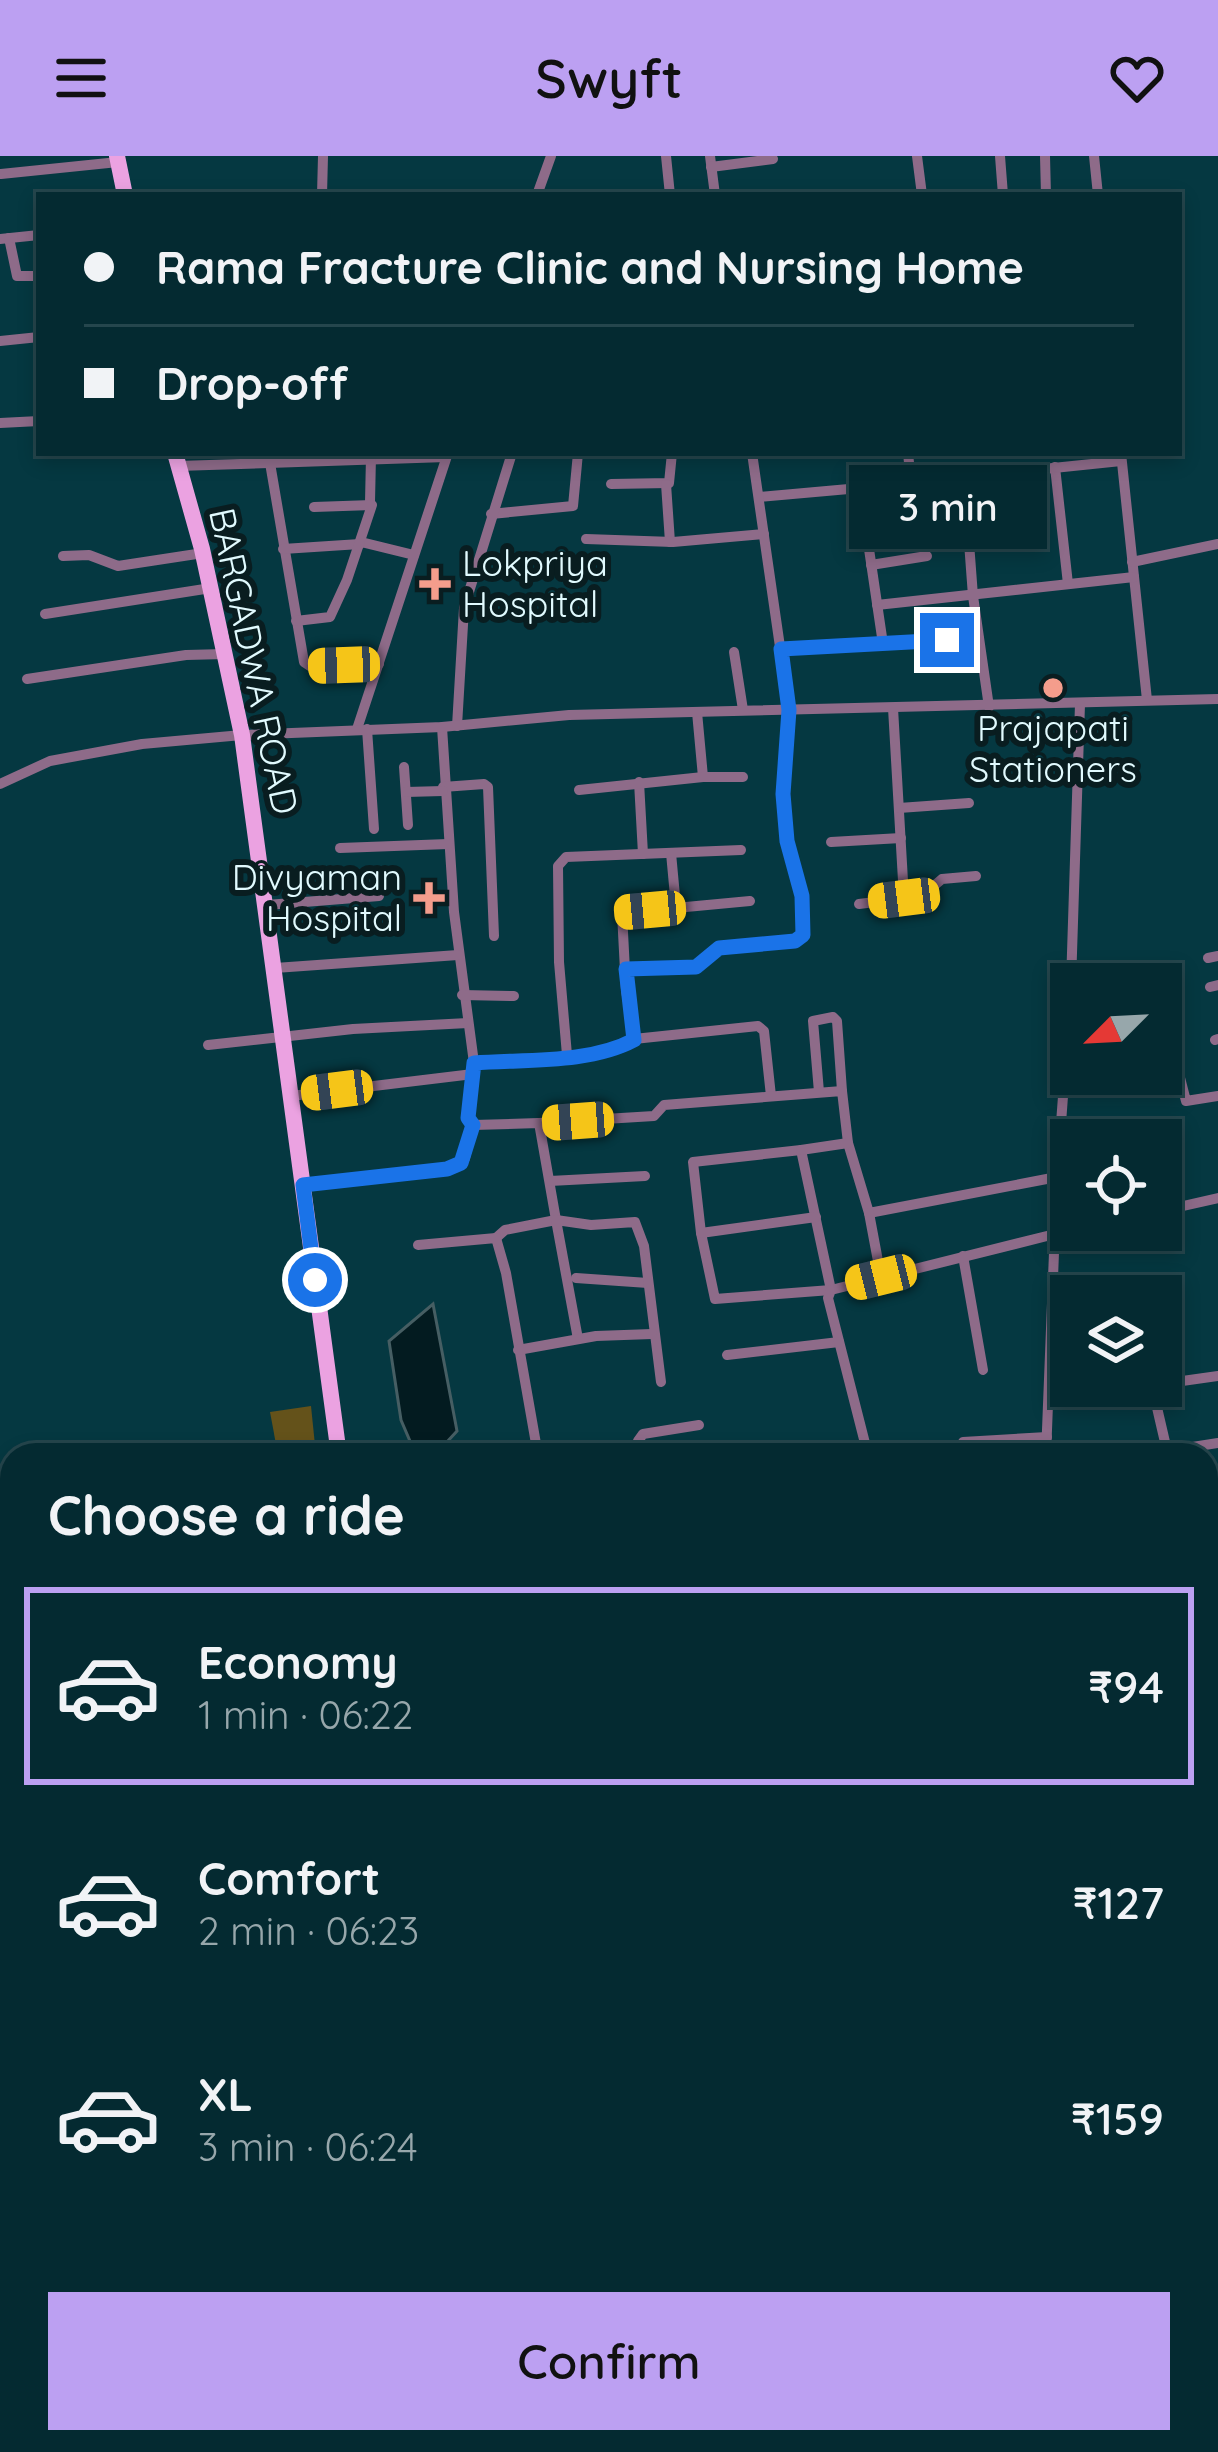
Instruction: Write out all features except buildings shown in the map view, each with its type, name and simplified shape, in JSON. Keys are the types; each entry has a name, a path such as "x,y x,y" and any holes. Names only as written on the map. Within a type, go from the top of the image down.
{"main road":[{"path":"118,159 124,192"},
{"name":"BARGADWA ROAD","path":"177,460 203,553 242,735 337,1443"}],"street":[{"path":"322,192 323,156"},
{"path":"538,192 551,156"},
{"path":"666,156 670,192"},
{"path":"917,156 922,192"},
{"path":"1003,192 1000,157 1011,156"},
{"path":"1045,156 1046,192"},
{"path":"1094,156 1098,192"},
{"path":"715,192 711,161 773,158"},
{"path":"1,174 118,159"},
{"path":"36,235 5,239 16,276 36,276"},
{"path":"0,341 36,337"},
{"path":"0,423 36,421"},
{"path":"177,460 371,456 370,502 360,543 330,617 296,621"},
{"path":"374,829 362,729 447,456"},
{"path":"457,726 464,608 511,456"},
{"path":"491,514 574,506 578,456"},
{"path":"611,484 666,484 672,479 672,456"},
{"path":"626,969 696,967 719,948 795,941 803,935 802,896 787,841 783,794 789,710 752,456"},
{"path":"908,456 910,482"},
{"path":"759,497 1121,457 1148,700"},
{"path":"267,460 307,665 379,664"},
{"path":"1054,467 1068,584"},
{"path":"964,475 973,596 989,706"},
{"path":"666,484 670,542"},
{"path":"860,488 883,644"},
{"path":"314,507 370,502"},
{"path":"866,530 967,520"},
{"path":"586,539 670,542 764,533"},
{"path":"283,549 360,543 414,555"},
{"path":"1132,562 1218,544"},
{"path":"63,556 89,555 118,566 203,553"},
{"path":"871,565 927,556"},
{"path":"877,604 1134,577"},
{"path":"45,614 211,588"},
{"path":"781,649 979,639"},
{"path":"734,652 742,710"},
{"path":"27,679 186,655 225,654"},
{"path":"0,784 50,761 142,744 242,735 442,727 569,716 1218,699"},
{"path":"1072,963 1080,704"},
{"path":"893,708 904,898"},
{"path":"697,712 703,777"},
{"path":"303,1185 454,1167 465,1158 473,1125 468,1118 473,1068 458,955 442,727"},
{"path":"404,767 408,825"},
{"path":"579,790 743,777"},
{"path":"639,782 644,854"},
{"path":"406,792 488,787 494,936"},
{"path":"899,808 969,803"},
{"path":"831,842 901,838"},
{"path":"340,848 448,844"},
{"path":"567,1055 557,866 566,857 741,850"},
{"path":"671,853 676,908"},
{"path":"859,904 926,895 942,879 976,876"},
{"path":"267,904 379,896"},
{"path":"634,1040 622,914 750,901"},
{"path":"275,968 458,955"},
{"path":"462,995 514,996"},
{"path":"819,1093 813,1021 832,1018 837,1022 848,1143 869,1213 881,1277"},
{"path":"208,1045 353,1029 468,1023"},
{"path":"291,1096 619,1048 634,1040 762,1028 771,1096"},
{"path":"473,1125 654,1116 664,1105 842,1090"},
{"path":"1182,1090 1186,1102 1218,1096"},
{"path":"539,1123 578,1339"},
{"path":"848,1143 693,1162 714,1298 831,1290 1050,1235"},
{"path":"801,1150 831,1290 828,1298 865,1443"},
{"path":"550,1181 645,1176"},
{"path":"869,1213 1050,1179"},
{"path":"1182,1206 1218,1198"},
{"path":"701,1233 815,1217"},
{"path":"418,1245 496,1238 505,1230 556,1220 591,1225 630,1220 638,1224 661,1382"},
{"path":"496,1238 536,1443"},
{"path":"1047,1443 1053,1251"},
{"path":"963,1256 983,1370"},
{"path":"576,1277 648,1282"},
{"path":"518,1350 578,1339 652,1334"},
{"path":"727,1355 839,1342"},
{"path":"1182,1381 1218,1376"},
{"path":"1153,1407 1164,1443"},
{"path":"638,1443 643,1434 699,1425"},
{"path":"963,1442 1047,1437"}],"shaded area":[{"path":"311,1406 315,1443 276,1443 270,1412"}],"water":[{"path":"433,1304 457,1431 446,1443 411,1443 401,1420 389,1341"}],"place":[{"name":"Lokpriya Hospital","path":"435,584"},
{"name":"Prajapati Stationers","path":"1053,688"},
{"name":"Divyaman Hospital","path":"429,898"}],"route":[{"path":"315,1280 303,1185 447,1169 461,1163 473,1125 468,1118 474,1063 619,1048 634,1040 626,969 696,967 719,948 795,941 803,935 802,896 787,841 783,794 789,710 781,649 947,640"}]}
